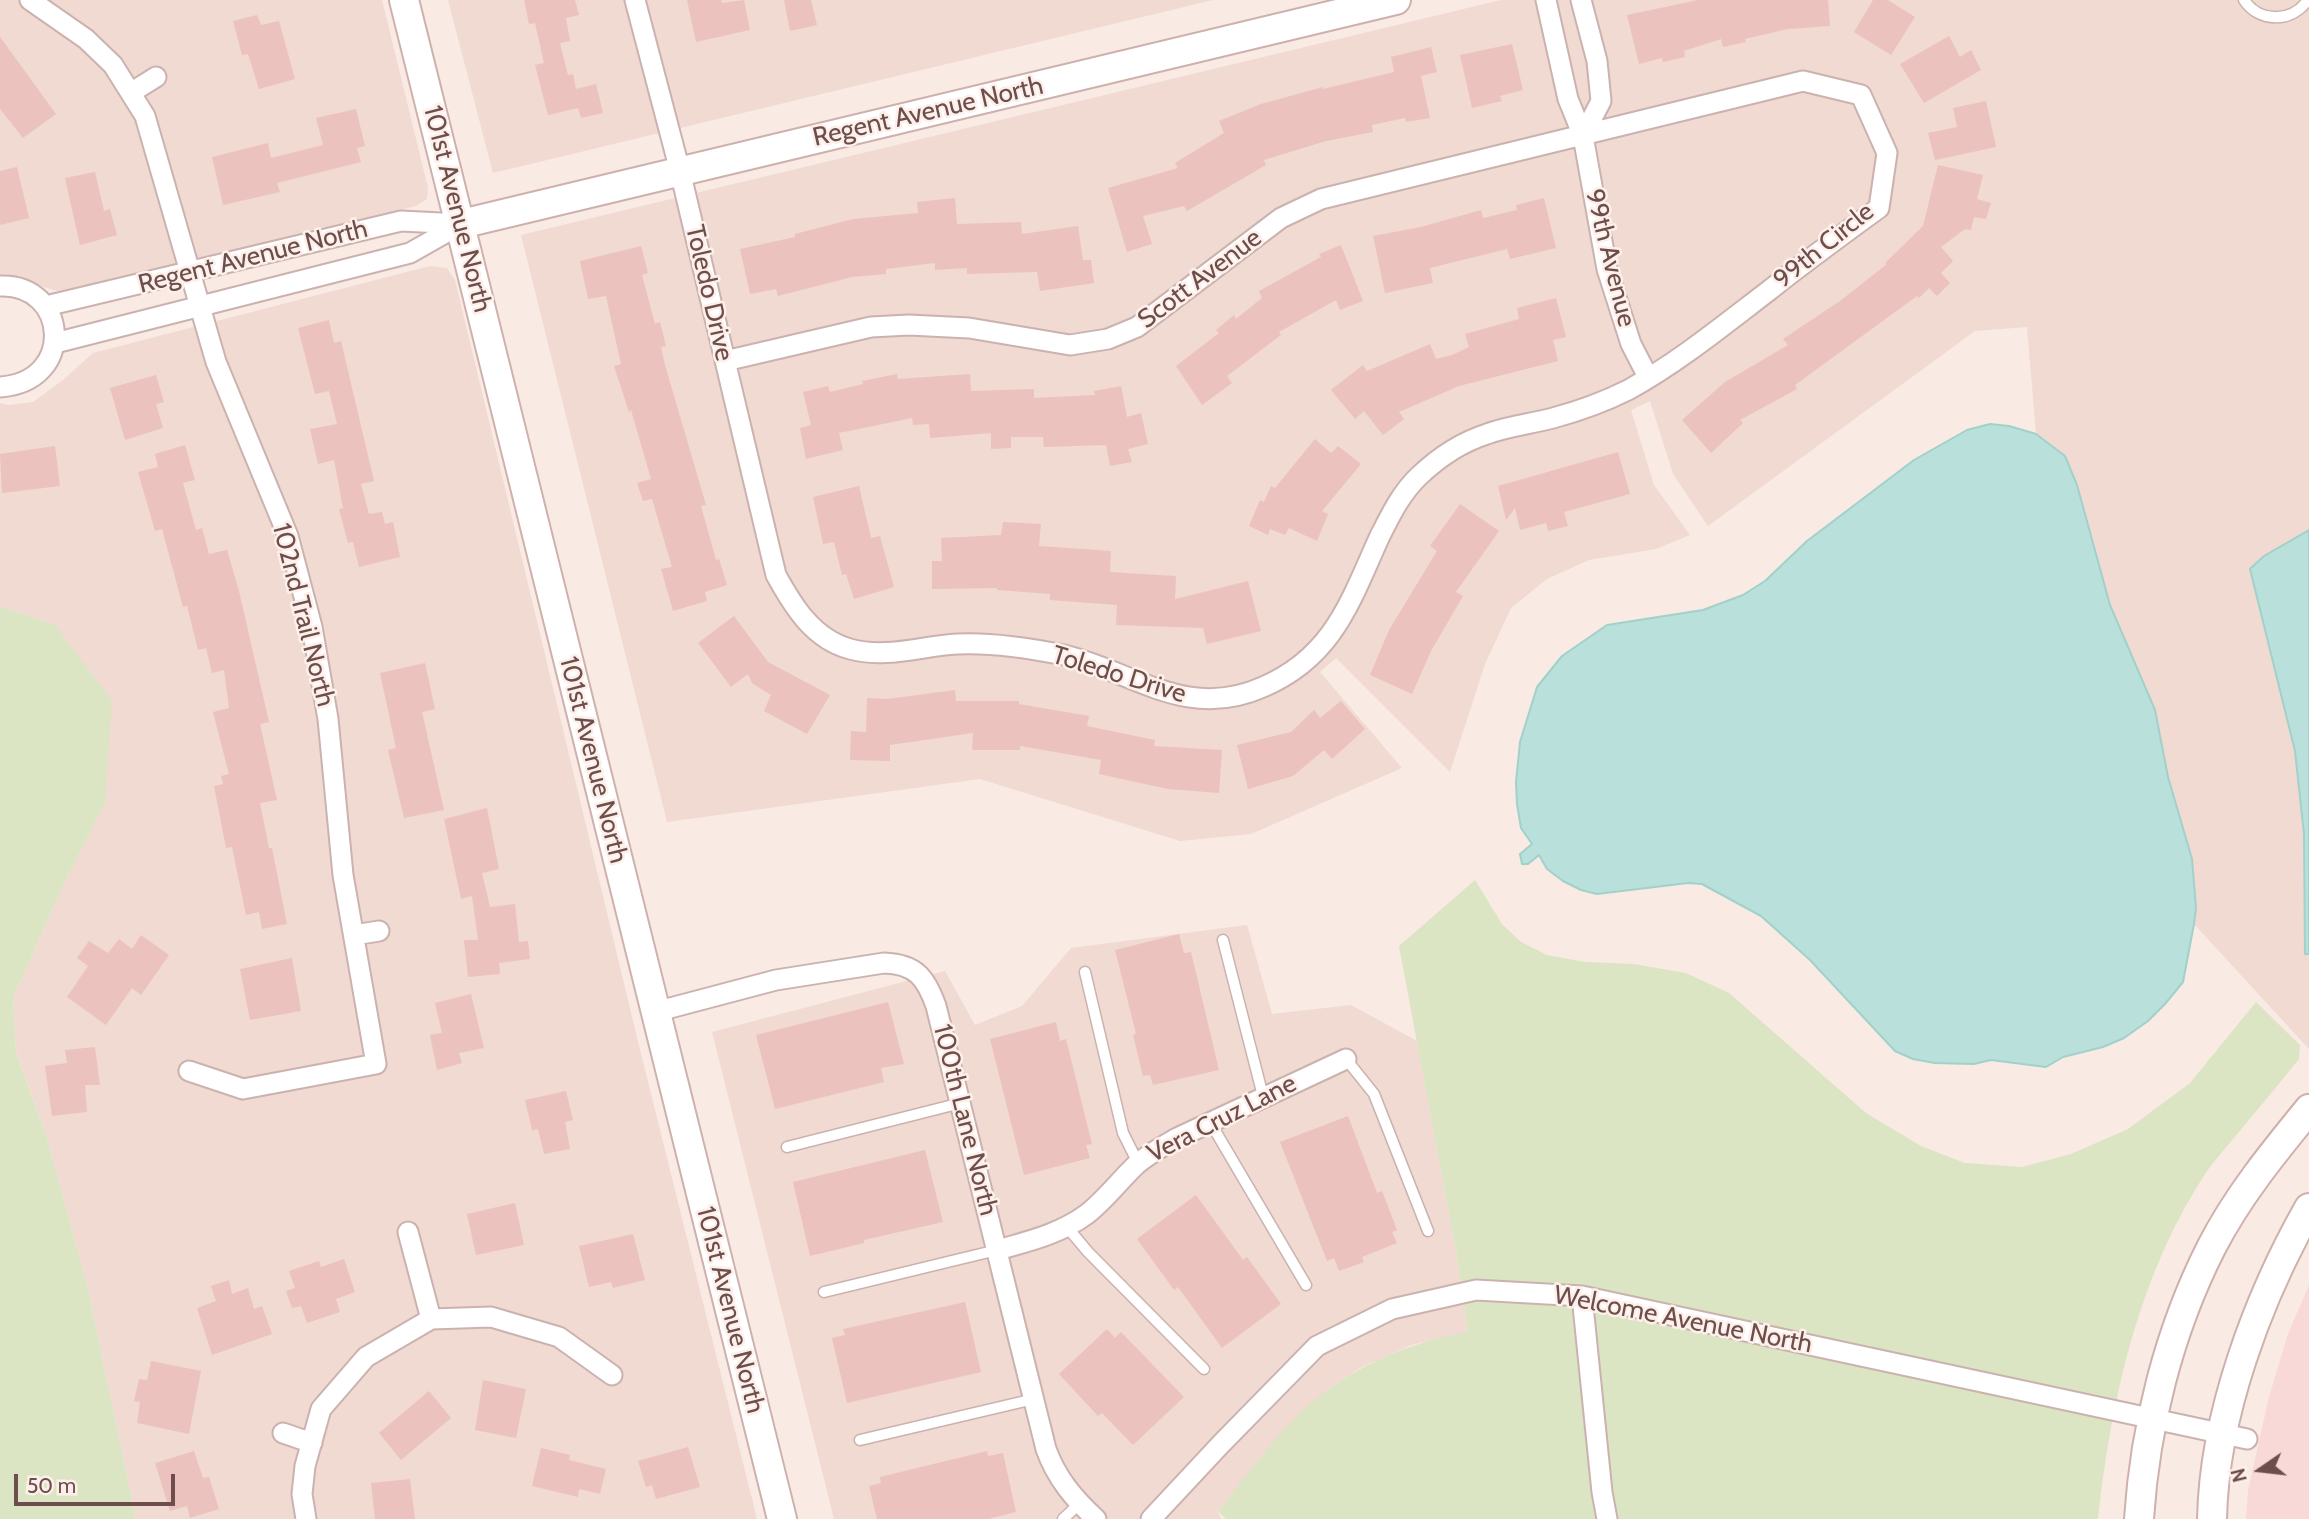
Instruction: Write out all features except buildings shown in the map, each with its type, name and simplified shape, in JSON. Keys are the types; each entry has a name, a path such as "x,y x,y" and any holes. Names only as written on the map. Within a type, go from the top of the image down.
{"street":[{"name":"102nd Trail North","path":"30,0 86,40 113,65 145,116 216,362 288,536 312,627 328,719 343,875 376,1064 243,1088 189,1071"},
{"name":"101st Avenue North","path":"404,0 782,1519"},
{"name":"Toledo Drive","path":"635,0 680,171 776,575 790,602 808,623 825,638 848,649 870,653 956,644 993,645 1028,649 1097,665 1156,690 1184,698 1237,696 1261,688 1286,676 1317,653 1349,605 1400,499 1418,477 1463,444 1488,433 1607,401 1648,377"},
{"name":"99th Avenue","path":"1546,0 1568,99 1583,136 1607,269 1631,344 1648,377"},
{"path":"1581,0 1597,61 1601,101 1583,136"},
{"name":"Regent Avenue North","path":"46,306 401,221 461,224 1385,1"},
{"path":"132,92 156,77"},
{"name":"99th Circle","path":"1583,136 1803,80 1861,94 1887,153 1878,208 1702,342 1648,377"},
{"name":"Scott Avenue","path":"725,361 872,327 909,325 970,328 1070,345 1108,339 1137,327 1281,219 1321,199 1583,136"},
{"name":"Regent Avenue North","path":"55,343 411,253 461,224"},
{"path":"0,286 12,285 31,292 46,306 54,324 55,343 49,362 36,377 18,386 0,387"},
{"path":"354,934 379,931"},
{"name":"100th Lane North","path":"655,1012 776,980 884,963 898,963 912,968 923,978 931,991 961,1104 1045,1449 1053,1469 1079,1504 1096,1519"},
{"name":"Vera Cruz Lane","path":"998,1250 1044,1237 1067,1227 1088,1213 1138,1163 1177,1138 1346,1059"},
{"path":"2139,1519 2153,1418 2167,1358 2192,1289 2212,1246 2268,1158 2309,1109"},
{"path":"2212,1519 2235,1437 2240,1364 2256,1316 2278,1266 2309,1208"},
{"path":"408,1232 431,1319"},
{"name":"Welcome Avenue North","path":"1151,1519 1317,1346 1392,1309 1476,1290 1582,1296 2235,1437"},
{"path":"1582,1296 1606,1519"},
{"path":"306,1519 302,1494 304,1466 321,1409 366,1357 431,1319 491,1317 559,1337 612,1375"},
{"path":"282,1433 312,1443"}],"lane":[{"path":"2244,0 2255,12 2267,17 2281,18 2293,14 2308,0"},
{"path":"1223,940 1263,1096"},
{"path":"1085,972 1123,1133 1138,1163"},
{"path":"1346,1059 1374,1094 1428,1231"},
{"path":"787,1147 961,1104"},
{"path":"1210,1122 1306,1285"},
{"path":"1067,1227 1088,1252 1204,1369"},
{"path":"824,1292 998,1250"},
{"path":"860,1440 1034,1399"},
{"path":"1063,1519 1079,1504"}],"shaded area":[{"path":"0,0 382,0 428,188 427,199 416,206 61,292 23,281 0,281"},
{"path":"448,0 1213,0 493,173"},
{"path":"1501,0 2309,0 2309,1049 2194,924 2196,908 2192,859 2168,777 2155,710 2110,605 2077,485 2065,456 2036,434 2027,327 1975,331 1708,526 1673,474 1650,401 1631,410 1654,485 1690,535 1656,549 1589,560 1547,579 1511,608 1485,664 1450,772 1336,658 1320,672 1402,768 1251,834 1180,841 980,779 667,822 521,235"},
{"path":"430,266 447,268 455,280 639,1046 757,1519 136,1519 88,1289 47,1138 16,1051 13,998 60,892 105,803 55,625 0,606 0,403 9,405 33,402 93,353"},
{"path":"1247,925 1272,1014 1351,1005 1417,1041 1468,1332 1411,1345 1360,1368 1330,1388 1294,1420 1218,1511 1221,1519 834,1519 712,1032 945,971 975,1025 1022,1006 1071,948"},
{"path":"2309,1285 2309,1519 2246,1519 2248,1491 2269,1397 2288,1334"}],"green space":[{"path":"0,606 55,625 112,701 105,803 60,892 13,998 16,1052 47,1138 88,1289 136,1519 0,1519"},
{"path":"1475,880 1502,924 1521,942 1547,955 1585,962 1634,964 1686,973 1729,993 1866,1113 1921,1146 1965,1163 2022,1167 2071,1154 2128,1129 2190,1083 2256,1002 2300,1045 2299,1059 2207,1171 2183,1210 2163,1252 2146,1294 2120,1383 2098,1519 1226,1519 1218,1511 1293,1420 1331,1388 1396,1352 1468,1332 1456,1252 1399,946"}],"water":[{"path":"1990,424 2036,434 2065,456 2077,485 2110,605 2155,710 2168,777 2192,859 2196,908 2183,982 2148,1021 2124,1038 2103,1047 2063,1057 2046,1067 1991,1060 1974,1064 1935,1063 1913,1059 1895,1051 1810,960 1761,916 1702,884 1688,883 1597,894 1563,881 1547,869 1539,855 1528,864 1522,864 1520,854 1532,844 1521,828 1517,804 1520,742 1537,687 1562,656 1607,625 1703,610 1743,595 1765,581 1807,541 1914,460 1967,430"},
{"path":"2309,530 2309,954 2305,954 2304,834 2295,751 2250,569 2264,556"}]}
